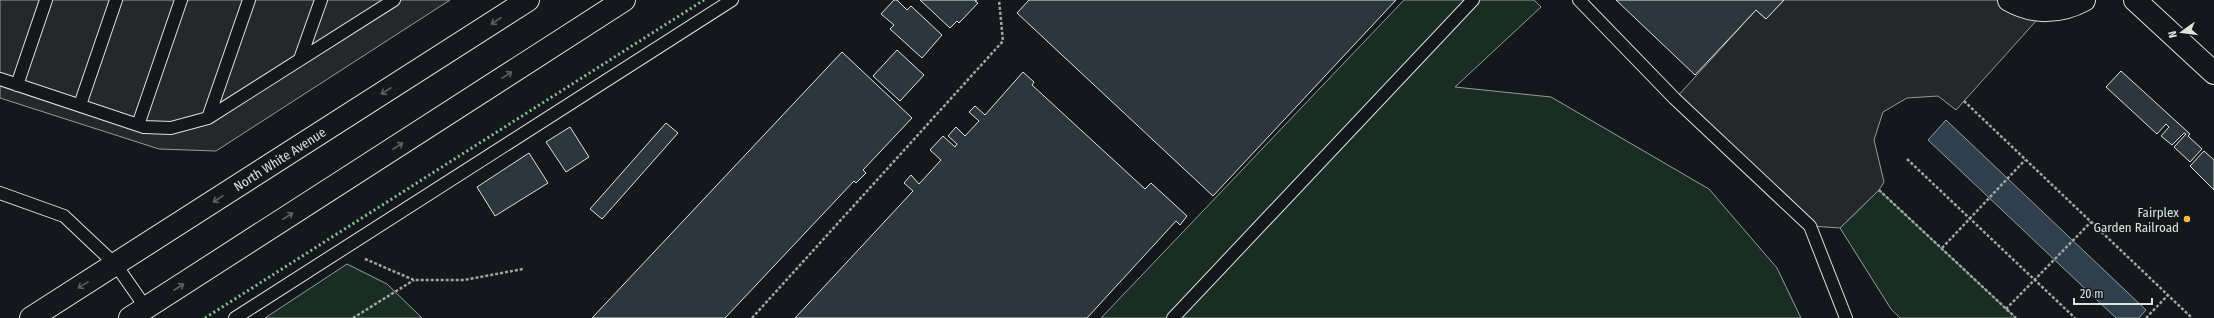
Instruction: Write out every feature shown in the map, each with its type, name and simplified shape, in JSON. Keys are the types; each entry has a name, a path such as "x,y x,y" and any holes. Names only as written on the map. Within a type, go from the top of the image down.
{"main road":[{"name":"North White Avenue","path":"31,318 528,0"},
{"path":"138,313 624,0"},
{"path":"2009,0 2020,6 2045,11 2070,7 2084,0"},
{"path":"2135,0 2214,73"}],"lane":[{"path":"17,85 46,0"},
{"path":"80,105 116,0"},
{"path":"138,125 181,0"},
{"path":"208,118 249,0"},
{"path":"300,59 321,0"},
{"path":"0,79 144,128 171,128 208,118 393,0"},
{"path":"235,318 732,0"},
{"path":"1173,318 1473,0"},
{"path":"1579,0 1675,98 1810,226 1846,318"},
{"path":"0,192 64,216 116,265 138,313"}],"path":[{"path":"752,318 1003,40 999,0"},
{"path":"1964,101 2192,318"},
{"path":"1907,159 2075,318"},
{"path":"1942,248 2026,160"},
{"path":"1879,190 2016,318"},
{"path":"2006,309 2091,222"},
{"path":"342,249 414,280 464,280 523,270"},
{"path":"353,318 414,280"},
{"path":"2146,318 2168,295"}],"green space":[{"path":"1404,0 1534,0 1541,7 1455,87 1551,97 1709,189 1777,268 1801,318 1101,318"},
{"path":"1879,190 2016,318 1900,318 1891,309 1840,228"},
{"path":"347,264 387,284 422,318 265,318"}],"shaded area":[{"path":"0,0 450,0 216,151 159,149 0,98"},
{"path":"1784,0 2009,0 2045,11 1956,110 1938,96 1907,98 1883,112 1874,140 1884,182 1879,190 1840,228 1810,226 1675,99 1756,10 1766,19"}],"water":[{"path":"1946,120 2146,310 2139,318 2116,318 1928,140"}],"building":[{"path":"894,0 897,0 907,10 911,6 942,35 922,58 890,29 894,25 881,14"},
{"path":"920,0 977,0 975,1 978,3 959,23 957,21 950,28"},
{"path":"1029,0 1396,0 1213,196 1017,13"},
{"path":"1616,0 1784,0 1766,19 1756,10 1695,75"},
{"path":"897,50 924,75 900,101 873,76"},
{"path":"842,52 912,118 863,170 866,173 856,183 854,181 725,318 592,318"},
{"path":"2121,71 2190,134 2188,136 2202,149 2190,162 2174,147 2186,134 2184,133 2172,145 2161,136 2169,127 2166,124 2157,134 2106,87"},
{"path":"1023,72 1034,82 1032,85 1145,189 1151,183 1187,216 1180,225 1176,221 1087,318 795,318 913,191 904,183 911,175 919,184 941,160 930,150 943,136 955,147 957,144 948,136 956,127 965,136 979,121 969,112 975,106 985,115"},
{"path":"666,123 678,133 602,219 590,209"},
{"path":"570,127 589,157 566,172 546,142"},
{"path":"2204,151 2214,160 2214,190 2190,166"},
{"path":"529,153 548,183 495,216 477,187"}],"hedge":[{"path":"205,318 704,0"}],"place":[{"name":"Fairplex Garden Railroad","path":"2187,219"}]}
